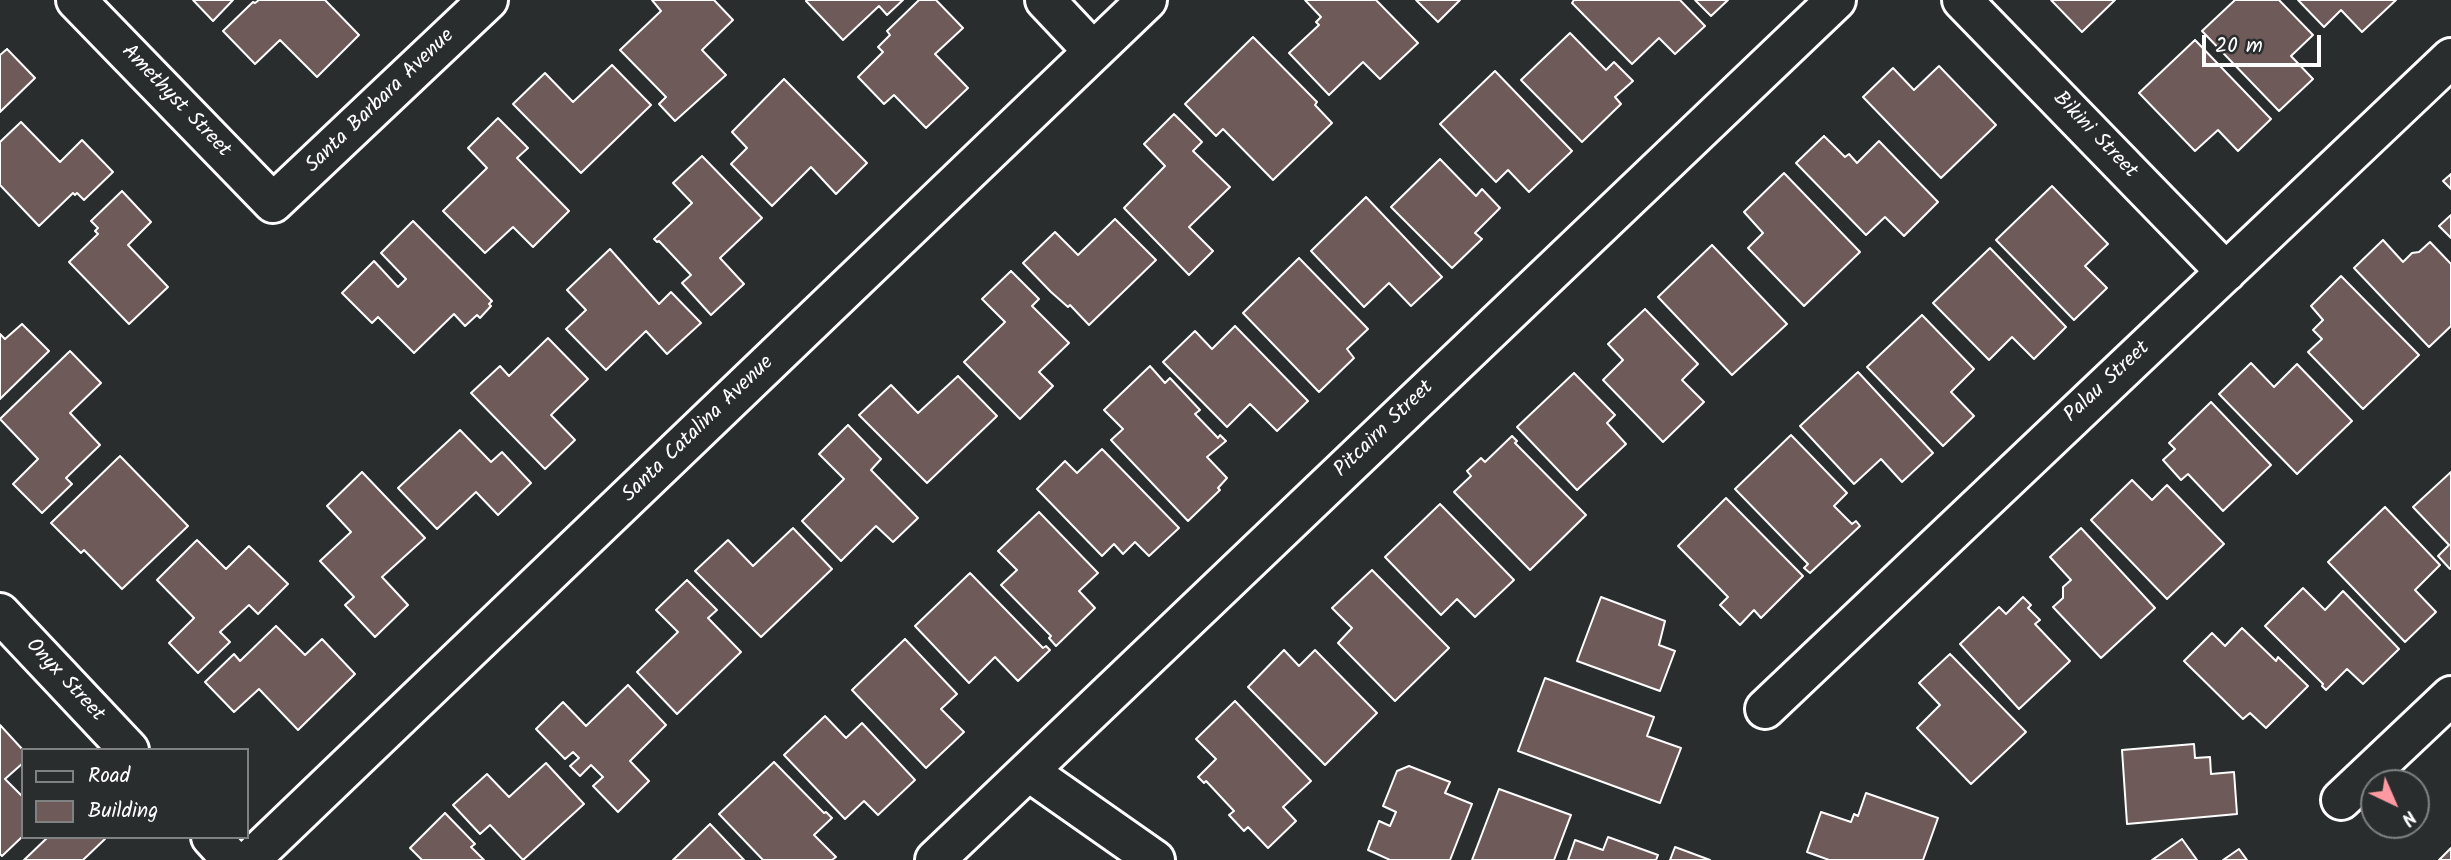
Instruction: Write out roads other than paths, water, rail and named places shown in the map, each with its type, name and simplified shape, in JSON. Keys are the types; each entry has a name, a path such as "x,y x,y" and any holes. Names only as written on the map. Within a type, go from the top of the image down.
{"street":[{"name":"Amethyst Street","path":"76,0 274,203"},
{"name":"Santa Barbara Avenue","path":"274,203 488,0"},
{"path":"1045,0 1093,51"},
{"name":"Santa Catalina Avenue","path":"250,860 1147,0"},
{"name":"Pitcairn Street","path":"935,860 1836,0"},
{"name":"Bikini Street","path":"1962,0 2226,272"},
{"name":"Palau Street","path":"1765,709 2451,58"},
{"name":"Onyx Street","path":"0,613 127,748"},
{"path":"2341,800 2451,696"},
{"path":"1028,771 1156,860"},
{"path":"213,839 232,860"}]}
